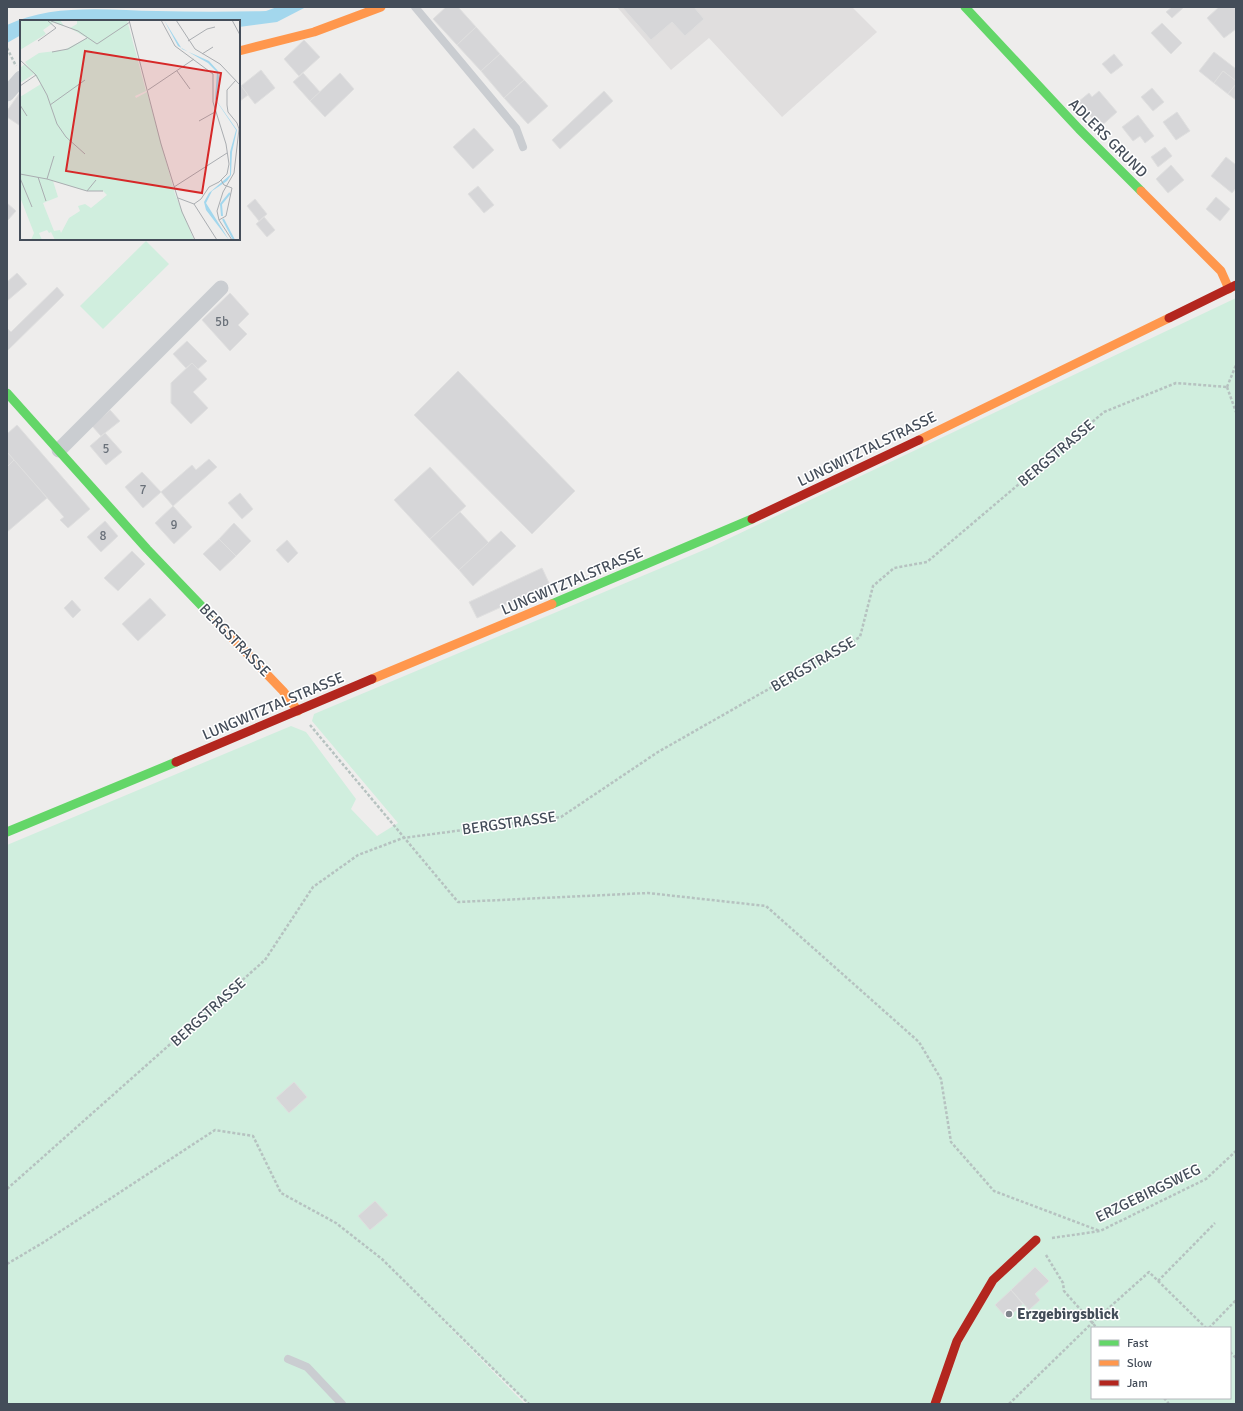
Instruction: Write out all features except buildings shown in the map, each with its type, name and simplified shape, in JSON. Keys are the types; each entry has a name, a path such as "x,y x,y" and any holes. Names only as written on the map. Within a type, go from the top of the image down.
{"main road":[{"path":"240,51 314,32 381,7"},
{"name":"ADLERS GRUND","path":"965,7 1079,129 1221,271 1233,287"},
{"name":"LUNGWITZTALSTRASSE","path":"7,832 715,536 818,489 1233,287"},
{"name":"BERGSTRASSE","path":"7,393 147,548 283,691 298,710"},
{"path":"935,1404 957,1341 993,1280 1036,1240"}],"street":[{"path":"7,94 20,79"},
{"path":"59,450 221,288"}],"lane":[{"path":"415,7 516,128 523,147"},
{"path":"288,1359 307,1367 342,1404"}],"path":[{"path":"7,48 10,55"},
{"path":"1236,365 1227,387 1236,412"},
{"name":"BERGSTRASSE","path":"7,1189 265,960 312,887 358,855 403,838 561,817 658,752 860,637 873,586 894,568 926,562 1104,412 1176,383 1227,387"},
{"path":"298,710 403,838 458,902 648,893 766,906 919,1042 941,1079 951,1142 994,1191 1100,1231"},
{"path":"7,1264 44,1242 215,1130 253,1136 281,1193 336,1223 382,1259 529,1404"},
{"name":"ERZGEBIRGSWEG","path":"1036,1240 1100,1231 1206,1179 1236,1151"},
{"path":"1158,1281 1216,1223"},
{"path":"1036,1240 1063,1283 1064,1292 1096,1327"},
{"path":"1009,1404 1092,1323 1149,1272 1206,1327"},
{"path":"1208,1327 1236,1300"}],"shaded area":[{"path":"617,7 852,7 877,32 782,117 709,38 671,70"}],"green space":[{"path":"146,241 169,264 103,329 80,306"},
{"path":"1236,298 1236,1404 528,1404 427,1305 525,1404 7,1404 7,845 291,726 306,732 356,799 351,809 377,836 398,823 312,721 314,714 711,547"}],"water":[{"path":"277,7 306,7 277,22 240,27 240,20 20,20 20,36 7,43 7,25 24,18 43,13 80,9 184,12 266,11"}],"traffic: fast":[{"path":"965,7 1079,129 1141,191"},
{"path":"7,393 147,549 216,621"},
{"path":"552,604 752,519"},
{"path":"7,832 176,762"}],"traffic: slow":[{"path":"240,51 314,32 381,7"},
{"path":"1141,191 1221,271 1229,289"},
{"path":"919,440 1169,318"},
{"path":"372,679 552,604"},
{"path":"216,621 283,691 298,711"}],"traffic: jam":[{"path":"1169,318 1236,285"},
{"path":"752,519 919,440"},
{"path":"176,762 372,679"},
{"path":"935,1404 957,1341 993,1280 1036,1240"}],"place":[{"name":"Erzgebirgsblick","path":"1009,1314"}]}
